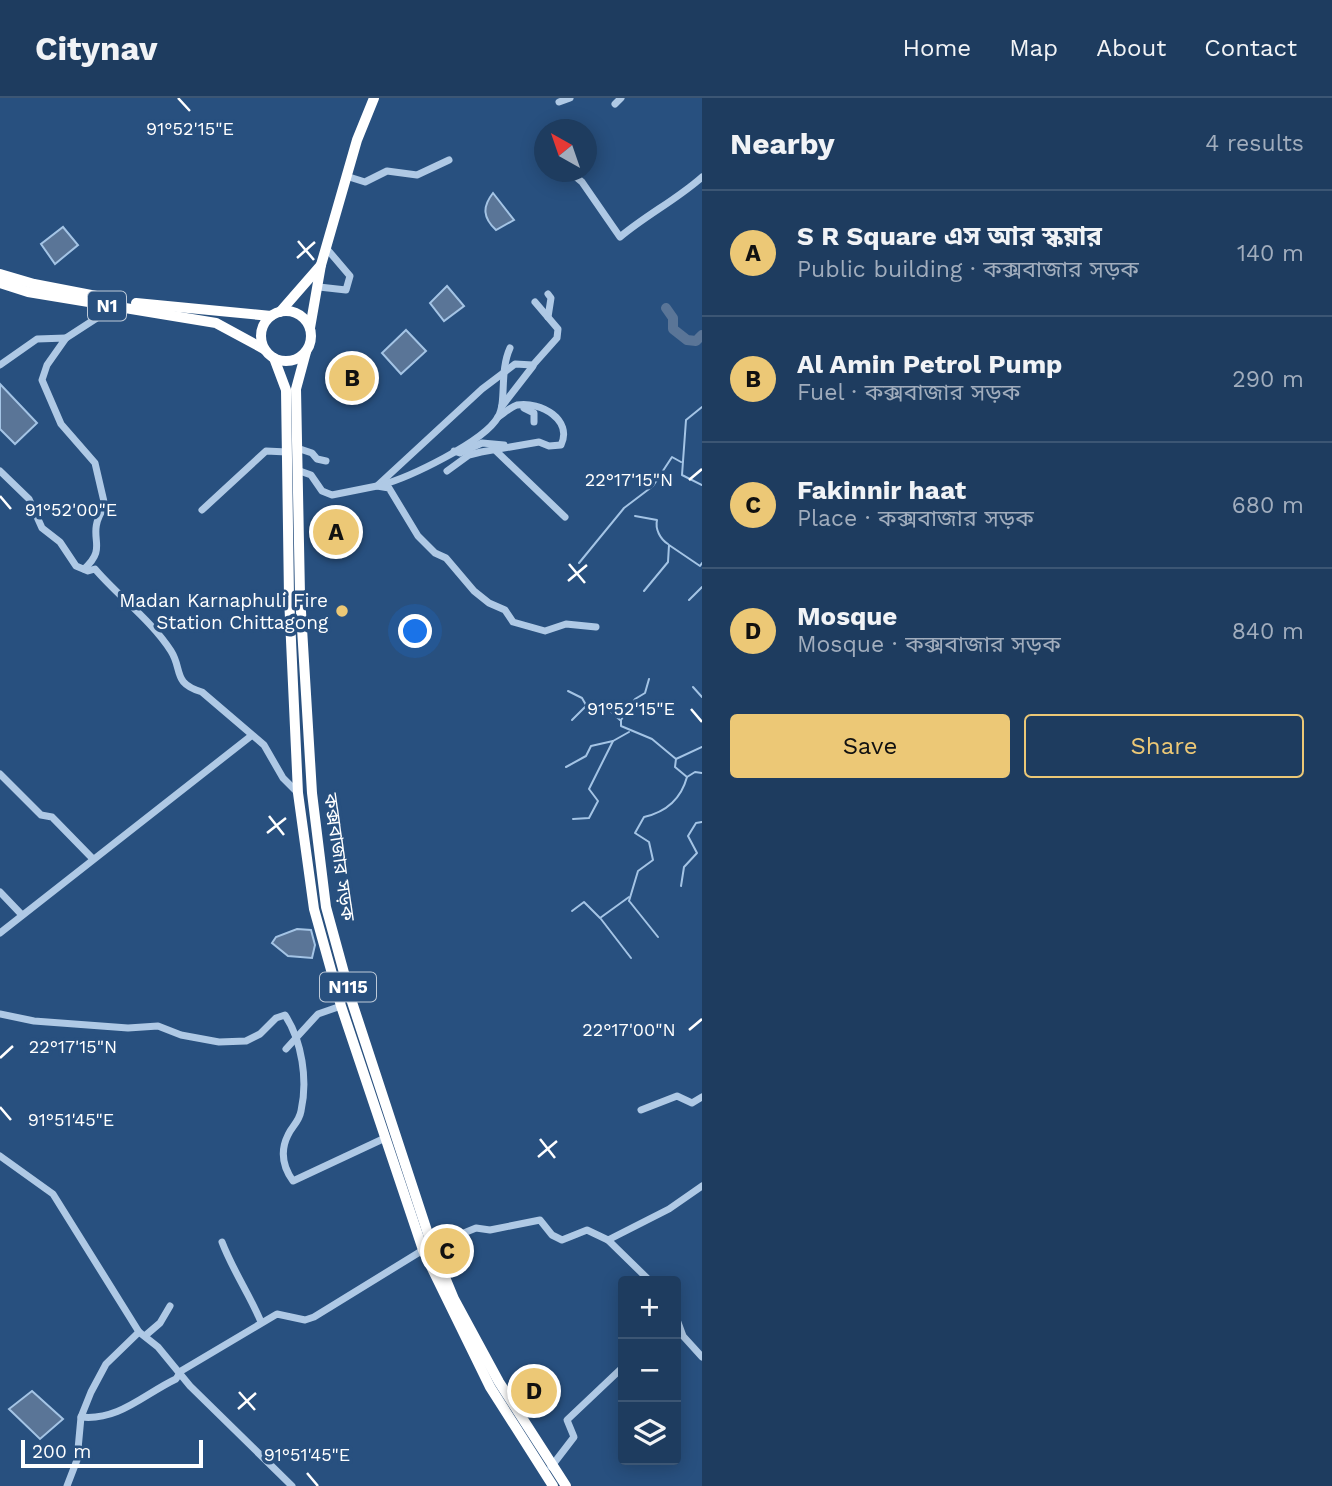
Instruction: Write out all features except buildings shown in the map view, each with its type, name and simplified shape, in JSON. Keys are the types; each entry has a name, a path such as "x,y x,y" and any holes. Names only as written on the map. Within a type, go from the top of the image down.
{"highway":[{"path":"321,265 261,332 264,349 274,358 291,361 306,352 310,343 321,265 346,176 374,98"},
{"name":"N1","path":"0,274 107,298 275,314"},
{"name":"N1","path":"0,284 104,305 216,323 264,349"},
{"path":"275,314 298,314 310,328"},
{"name":"কক্সবাজার সড়ক","path":"306,352 296,389 289,597 298,793 314,909 341,1006 385,1138 428,1248 490,1387 547,1470 553,1486"},
{"name":"কক্সবাজার সড়ক","path":"274,358 286,390 292,450 297,470 300,596 311,780 326,907 352,1002 428,1248"},
{"name":"কক্সবাজার সড়ক","path":"547,1470 566,1486"}],"street":[{"path":"564,98 559,102 570,98"},
{"path":"346,176 365,182 387,171 414,176 449,160"},
{"path":"582,182 620,237 632,224 651,215 702,177"},
{"path":"319,287 346,290 350,276 327,249"},
{"path":"548,294 551,298 548,317"},
{"path":"501,407 557,338 558,329 535,302"},
{"path":"84,569 96,559 98,552 94,532 95,520 105,506 95,463 61,424 42,380 47,365 66,338 103,314 104,305"},
{"path":"0,365 37,339 66,338"},
{"path":"498,417 501,407 501,374 510,348"},
{"path":"377,486 501,374 515,364 533,365"},
{"path":"297,470 311,475 322,491 332,495 408,477 454,451 516,406 541,407 565,427 561,445 482,443 460,453 454,451"},
{"path":"516,406 534,413 534,422"},
{"path":"447,471 468,456 533,443"},
{"path":"494,449 565,517"},
{"path":"202,510 266,451 292,450 312,453 317,460 326,460"},
{"path":"0,471 29,499 43,528 60,542 76,566 95,569 152,628 174,657 179,677 192,689 202,692 264,745 283,778 298,793"},
{"path":"377,486 389,488 418,536 435,553 446,558 474,591 489,603 505,610 513,622 545,631 566,624 596,627"},
{"path":"329,505 332,495"},
{"path":"0,933 251,736"},
{"path":"0,774 41,815 52,817 93,859"},
{"path":"0,892 22,915"},
{"path":"286,1049 318,1014 341,1006"},
{"path":"0,1014 34,1021 128,1028 158,1026 181,1035 219,1042 246,1041 260,1034 276,1018 285,1015 305,1072 302,1108 299,1120 288,1134 284,1168 293,1181 385,1138"},
{"path":"641,1110 677,1096 692,1103 702,1097"},
{"path":"0,1156 53,1194 142,1333 180,1375 292,1486"},
{"path":"608,1240 669,1209 702,1186"},
{"path":"81,1418 96,1419 124,1411 180,1375 181,1371 261,1322 277,1314 305,1320 314,1317 428,1248 476,1228 490,1230 540,1220 552,1235 562,1240 587,1230 608,1240 645,1276"},
{"path":"222,1242 235,1274 253,1301 261,1322"},
{"path":"67,1486 80,1447 81,1418 106,1364 142,1333 160,1322 170,1306"},
{"path":"681,1331 702,1357"},
{"path":"547,1470 574,1437 567,1420 618,1372"}],"water":[{"path":"493,193 514,220 496,230 486,217 487,203"},
{"path":"63,227 78,245 55,264 41,244"},
{"path":"447,286 464,306 444,321 430,303"},
{"path":"406,330 426,351 401,374 382,353"},
{"path":"0,384 37,423 15,444 0,429"},
{"path":"297,929 311,930 315,945 312,958 288,956 272,943 276,937"},
{"path":"32,1391 63,1419 40,1439 9,1409"}],"waterway":[{"path":"666,308 673,318 673,329 687,340 696,341 702,335"},
{"path":"702,407 686,420 682,475 702,485"},
{"path":"579,563 624,508 653,486 672,457 681,462"},
{"path":"635,516 657,520 659,534 668,544"},
{"path":"644,591 668,562 669,545 700,566 702,563"},
{"path":"689,600 702,587"},
{"path":"649,679 645,693 635,699 621,720 621,726 652,739 676,759 702,747"},
{"path":"693,687 702,697"},
{"path":"568,691 582,698 586,705"},
{"path":"572,720 587,705 593,710 609,710 620,720"},
{"path":"566,767 586,756 591,746 613,741 629,732"},
{"path":"573,819 589,818 598,801 589,789 613,741"},
{"path":"676,759 675,767 687,777 695,772 702,773"},
{"path":"629,901 638,871 653,860 649,842 635,833 644,817 666,808 677,798 687,777"},
{"path":"681,886 684,867 697,853 688,836 696,823 702,822"},
{"path":"572,911 584,902 600,918 629,897"},
{"path":"630,902 658,937"},
{"path":"601,919 631,958"}],"place":[{"name":"Al Amin Petrol Pump","path":"352,378"},
{"name":"S R Square এস আর স্কয়ার","path":"336,532"},
{"name":"Madan Karnaphuli Fire Station Chittagong","path":"342,611"},
{"name":"Fakinnir haat","path":"447,1251"},
{"name":"Mosque","path":"534,1391"}]}
